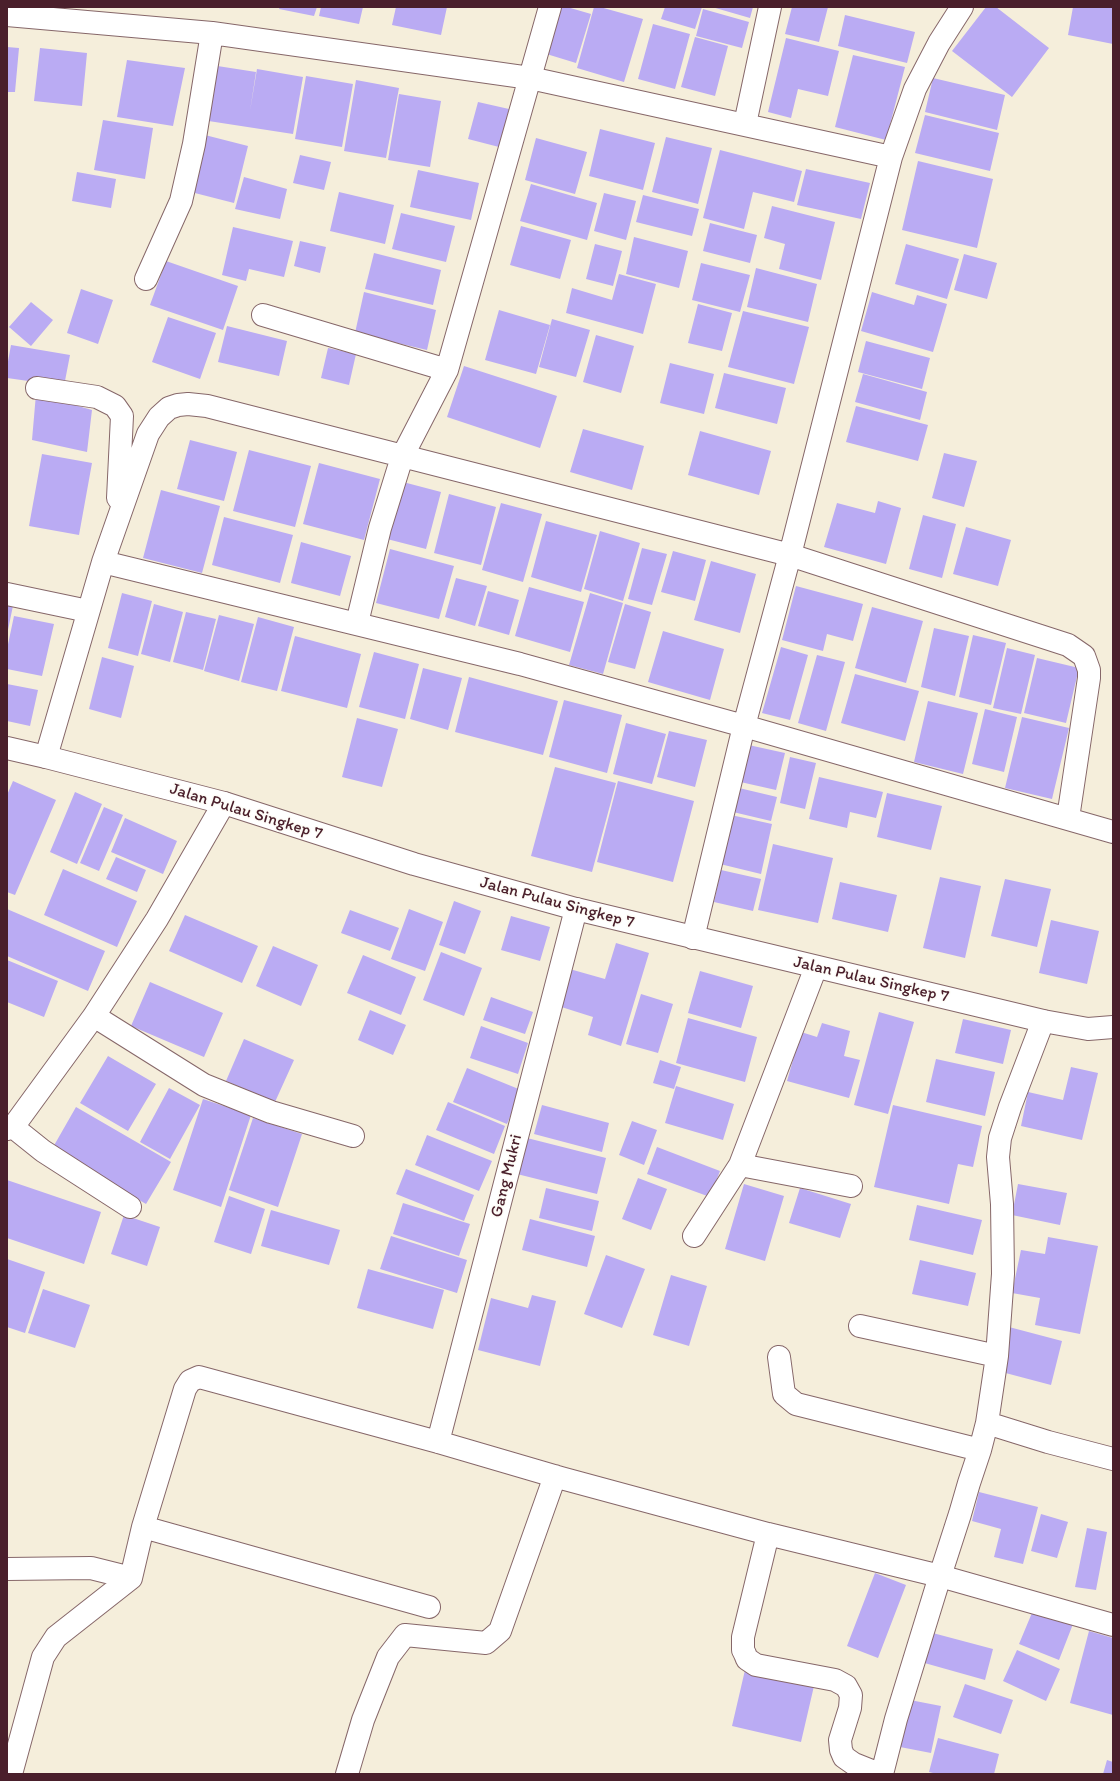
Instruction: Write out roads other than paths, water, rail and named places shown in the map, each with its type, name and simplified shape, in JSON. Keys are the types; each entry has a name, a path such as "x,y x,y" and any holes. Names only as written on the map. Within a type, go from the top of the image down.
{"street":[{"path":"357,624 380,528 402,457 447,370 550,7"},
{"path":"745,124 770,7"},
{"path":"693,938 744,726 790,555 891,157 915,89 939,43 962,7"},
{"path":"7,15 212,33 530,78 891,157"},
{"path":"146,278 180,201 194,144 212,33"},
{"path":"263,315 447,370"},
{"path":"37,388 96,397 115,406 122,416 116,525"},
{"path":"46,756 103,562 148,434 159,417 169,408 178,405 207,406 790,555 1068,645 1084,656 1089,670 1089,678 1068,818"},
{"path":"103,562 520,664 744,726 1113,832"},
{"path":"7,594 88,611"},
{"name":"Jalan Pulau Singkep 7","path":"7,748 46,756 224,803 414,864 576,909 1043,1021 1088,1029 1113,1027"},
{"path":"130,1207 10,1128 94,1016 157,918 224,803"},
{"name":"Gang Mukri","path":"438,1442 576,909"},
{"path":"694,1236 740,1164 816,967"},
{"path":"94,1016 204,1085 272,1112 353,1136"},
{"path":"768,1534 743,1637 745,1654 747,1658 756,1665 835,1680 846,1686 851,1695 850,1708 840,1740 841,1750 844,1757 854,1764 880,1774 987,1423 997,1356 1003,1261 1002,1204 998,1157 1000,1138 1010,1107 1043,1021"},
{"path":"740,1164 851,1186"},
{"path":"860,1326 997,1356"},
{"path":"779,1357 784,1394 796,1404 980,1450"},
{"path":"11,1774 43,1657 56,1637 131,1578 143,1527 185,1389 190,1381 199,1377 768,1534 940,1576 1113,1625"},
{"path":"987,1423 1048,1442 1113,1459"},
{"path":"347,1774 362,1720 388,1657 404,1635 486,1643 500,1631 555,1476"},
{"path":"143,1527 429,1607"},
{"path":"7,1569 91,1568 131,1578"}]}
